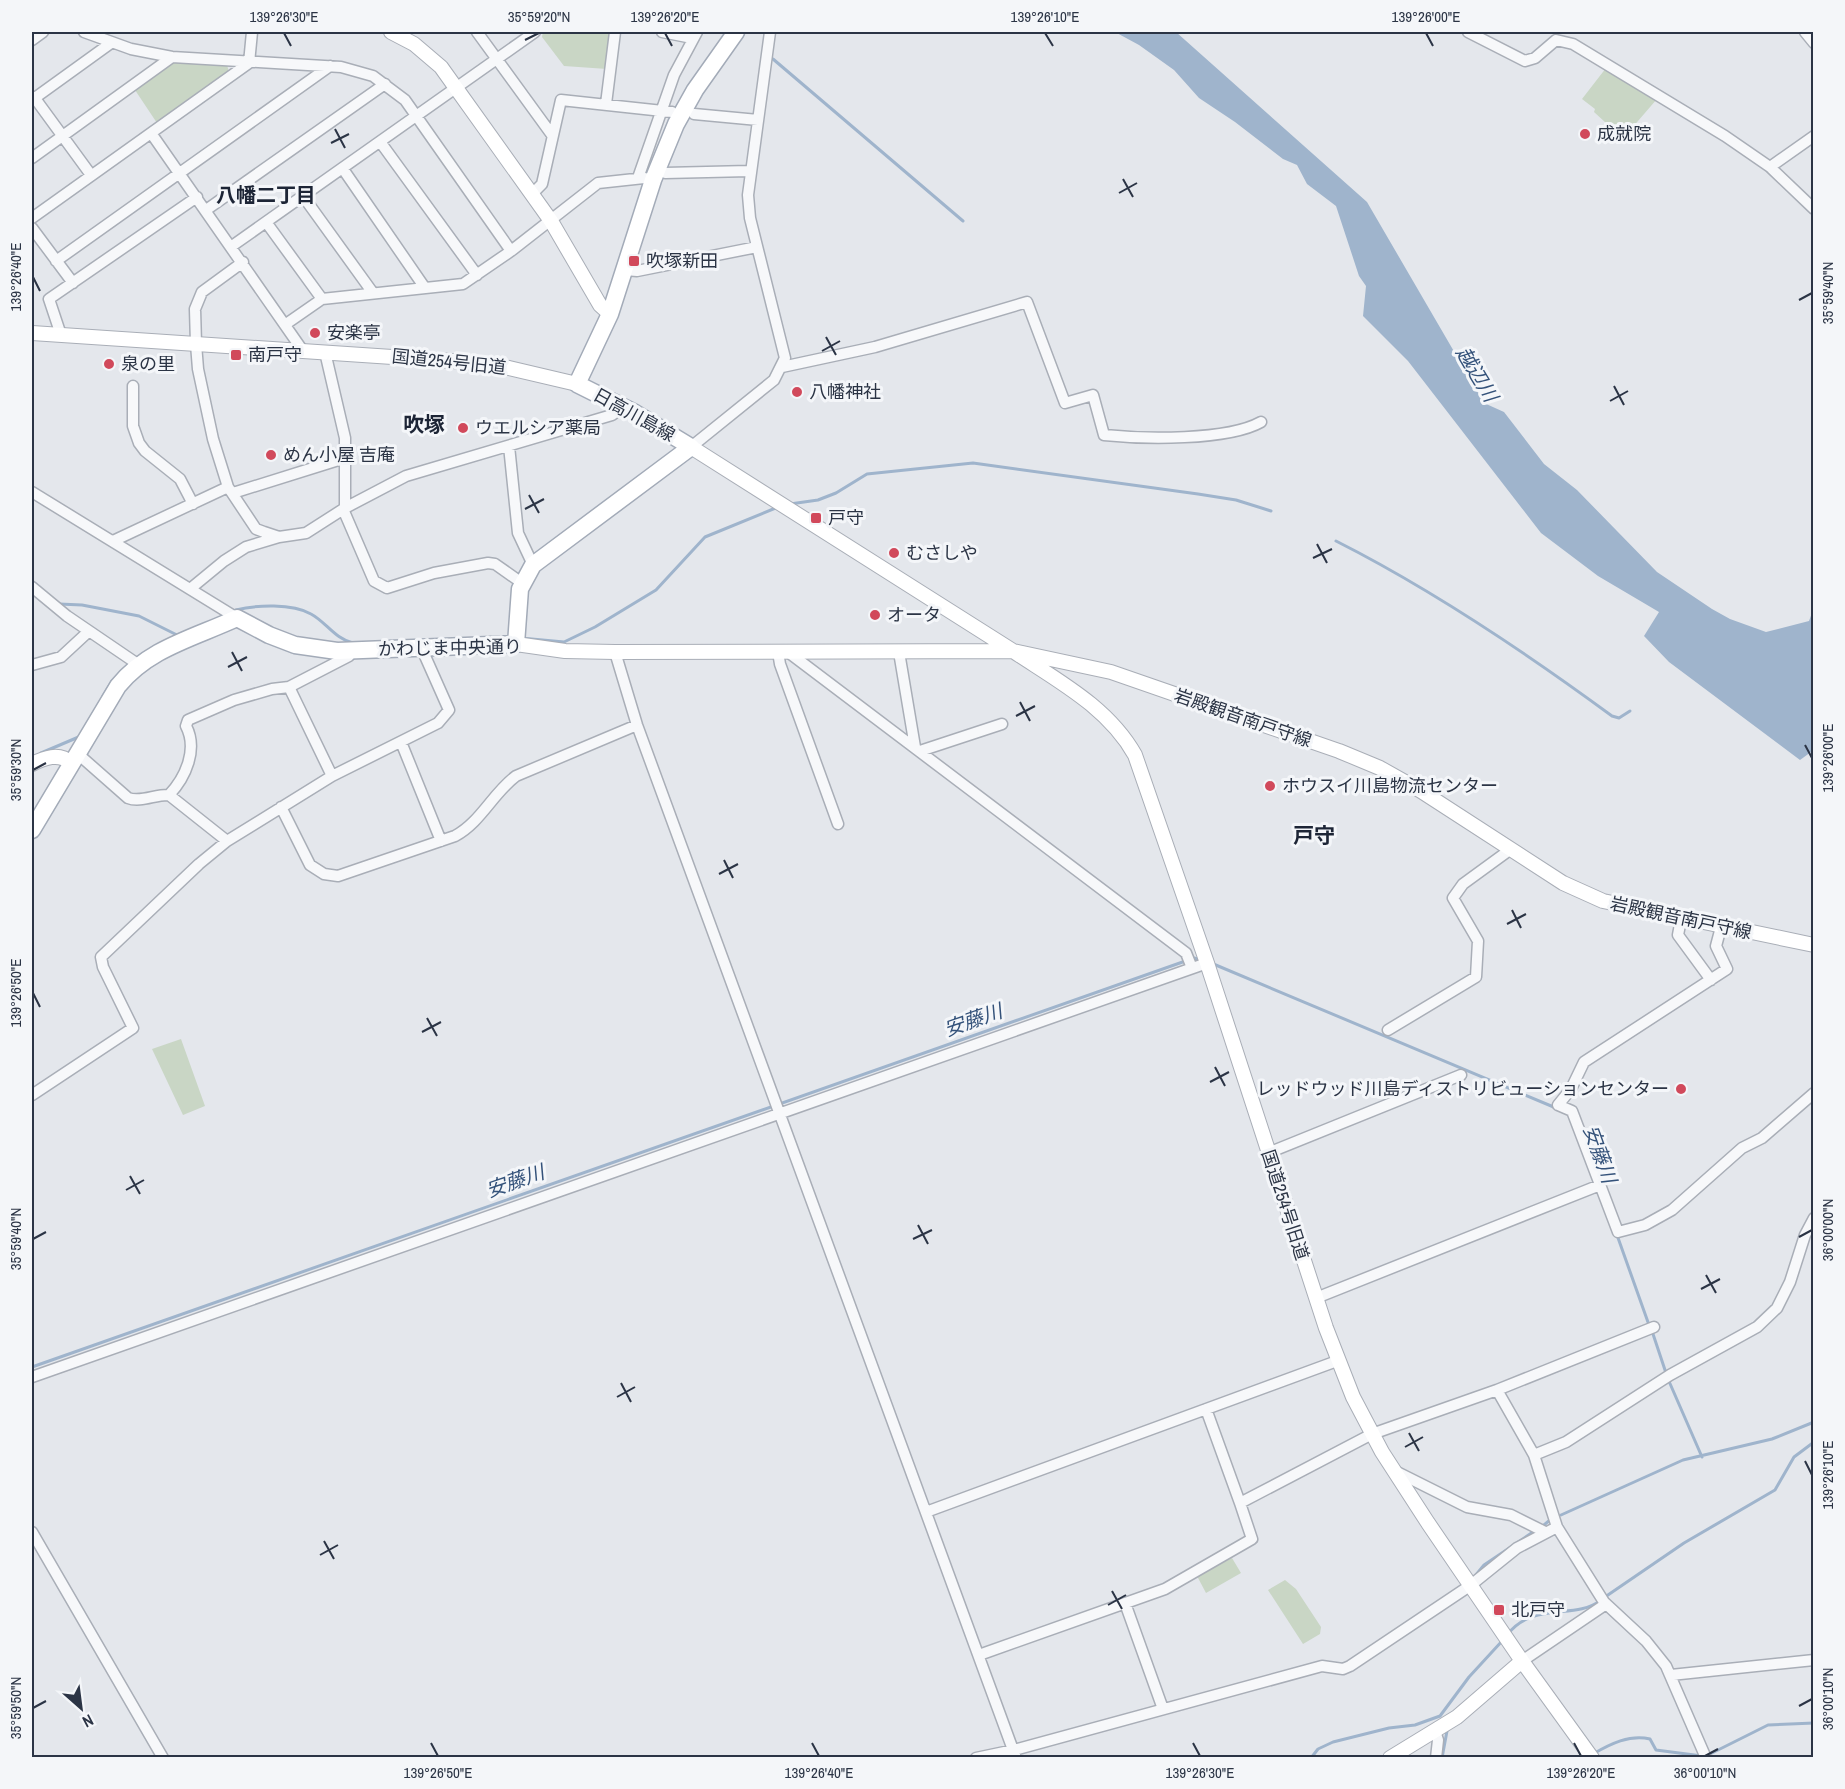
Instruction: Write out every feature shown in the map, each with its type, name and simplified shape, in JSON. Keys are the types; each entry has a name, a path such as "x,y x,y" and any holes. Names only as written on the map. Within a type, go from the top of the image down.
{"main road":[{"name":"日高川島線","path":"516,644 516,614 522,583 533,566 691,447 623,407 577,384 610,314 652,177 685,106 736,32"},
{"name":"かわじま中央通り","path":"237,618 269,635 295,645 337,651 516,644"},
{"path":"32,831 118,686 139,665 158,652 237,618"}],"street":[{"path":"32,40 43,32"},
{"path":"84,32 111,43 172,57 330,66 373,76 405,100 512,251"},
{"path":"32,218 249,63 252,32"},
{"path":"391,32 433,59 457,89 551,221 596,300 610,314"},
{"path":"477,32 552,135"},
{"path":"232,246 417,118 536,32"},
{"path":"606,104 615,32"},
{"path":"652,177 660,111 694,35 662,32"},
{"path":"691,447 774,380 782,367 786,352 757,247 749,207 749,171 770,32"},
{"path":"1468,32 1525,61 1535,58 1556,40 1573,44 1725,136 1770,167 1814,209"},
{"path":"1805,32 1814,43"},
{"path":"91,176 33,99 111,43"},
{"path":"32,158 172,57"},
{"path":"56,261 330,66"},
{"path":"206,210 385,84"},
{"path":"532,194 542,184 561,100 672,112"},
{"path":"694,114 758,120"},
{"path":"151,133 232,246 303,351"},
{"path":"1770,167 1814,136"},
{"path":"381,143 477,275"},
{"path":"343,169 424,288"},
{"path":"286,324 322,299 464,284 512,251 598,183 749,171"},
{"path":"303,196 373,293"},
{"path":"61,335 50,299 196,197"},
{"path":"266,222 322,299"},
{"path":"32,228 73,283"},
{"path":"625,270 638,271 757,247"},
{"path":"243,262 202,292 195,309 198,369 213,439 231,490 256,529 279,537"},
{"path":"782,367 875,347 1027,302 1065,403 1092,395 1104,435 1152,439 1179,438 1229,431 1261,422"},
{"name":"国道254号旧道","path":"32,333 467,362 509,368 577,384"},
{"path":"325,352 345,438 344,509 374,581 387,588 434,573 488,563 495,564 522,583"},
{"path":"133,386 133,426 139,443 145,451 180,479 193,504"},
{"path":"190,589 224,561 249,546 279,537 312,531 344,509 415,472 612,415 623,407"},
{"path":"509,446 518,533 533,566"},
{"name":"岩殿観音南戸守線","path":"691,447 1013,651 1111,672 1339,751 1380,768 1421,791 1563,883 1602,901 1814,945"},
{"path":"113,541 193,504 231,490 345,458"},
{"path":"32,492 237,618"},
{"path":"249,546 256,529"},
{"path":"32,587 40,596 88,632 139,665"},
{"path":"32,665 61,657 88,632"},
{"name":"かわじま中央通り","path":"516,644 565,651 615,652 1013,651"},
{"path":"32,1095 133,1028 103,967 101,957 199,864 227,841 332,776 438,723 449,710 421,647"},
{"path":"169,795 183,778 187,768 191,736 186,726 188,720 234,700 289,687 350,656 353,651"},
{"name":"国道254号旧道","path":"1013,651 1086,700 1117,728 1127,741 1144,777 1337,1361 1372,1434 1393,1470 1512,1646 1592,1758"},
{"path":"615,652 637,725 1015,1754"},
{"path":"838,824 780,664 783,652 917,749 1186,954 1192,968"},
{"path":"899,652 917,749"},
{"path":"289,687 332,776"},
{"path":"917,749 1002,724"},
{"path":"281,807 310,865 324,874 338,876 441,841 469,829 502,786 516,776 637,725"},
{"path":"401,742 441,841"},
{"path":"32,764 42,759 56,757 75,758 128,798 135,800 155,794 169,795 227,841"},
{"path":"1388,1030 1476,977 1478,941 1453,898 1463,884 1511,849"},
{"path":"1681,919 1678,935 1711,980"},
{"path":"1721,927 1716,946 1727,969 1584,1062 1571,1089 1558,1105 1572,1112 1618,1232 1645,1225 1672,1210 1742,1148 1762,1138 1814,1093"},
{"path":"32,1377 1207,963"},
{"path":"1268,1153 1461,1075"},
{"path":"1316,1298 1600,1185"},
{"path":"1534,1455 1566,1442 1674,1373 1757,1327 1777,1308 1790,1282 1804,1235 1814,1218"},
{"path":"1240,1503 1372,1434 1497,1390 1654,1327"},
{"path":"926,1512 1337,1361"},
{"path":"1497,1390 1534,1455 1557,1527 1606,1604 1646,1641 1671,1675 1706,1758"},
{"path":"979,1655 1165,1589 1252,1539 1206,1409"},
{"path":"1393,1470 1467,1508 1511,1515 1545,1532"},
{"path":"976,1758 1015,1754 1163,1709 1322,1666 1343,1669 1471,1585 1517,1548 1557,1527"},
{"path":"32,1532 163,1758"},
{"path":"1125,1603 1163,1709"},
{"path":"1390,1758 1469,1708 1490,1686 1522,1660 1606,1604"},
{"path":"1671,1675 1814,1660"},
{"path":"1435,1731 1438,1740 1436,1758"}],"green space":[{"path":"543,32 608,32 611,35 607,69 564,66 542,37"},
{"path":"175,61 227,65 229,72 157,123 135,90"},
{"path":"1606,68 1657,99 1625,136 1609,135 1602,129 1606,123 1594,112 1595,109 1582,99"},
{"path":"181,1039 205,1106 183,1115 152,1049"},
{"path":"1232,1558 1241,1573 1206,1593 1197,1576"},
{"path":"1285,1580 1296,1589 1321,1627 1320,1634 1303,1644 1268,1590"}],"water":[{"path":"1115,32 1176,32 1367,202 1484,403 1504,412 1544,464 1577,490 1657,572 1730,619 1766,632 1809,621 1813,610 1813,753 1811,752 1800,760 1669,662 1644,636 1659,612 1598,576 1541,533 1408,361 1363,316 1366,286 1359,276 1336,206 1307,184 1297,165 1283,159 1199,98 1174,70 1139,45"}],"waterway":[{"path":"773,59 963,221"},
{"path":"790,504 818,500 836,493 867,474 973,463 1236,500 1271,511"},
{"path":"521,638 564,642 595,627 656,590 705,537 778,507"},
{"path":"1336,541 1408,580 1478,623 1612,716 1619,718 1630,711"},
{"path":"59,604 82,605 139,616 179,636"},
{"path":"236,610 274,606 303,610 316,617 341,638 353,643"},
{"path":"103,696 112,681"},
{"path":"41,753 81,736"},
{"name":"安藤川","path":"32,1367 1194,958 1202,960"},
{"name":"安藤川","path":"1211,963 1556,1108"},
{"name":"安藤川","path":"1617,1235 1649,1325"},
{"name":"安藤川","path":"1652,1331 1666,1373"},
{"name":"安藤川","path":"1668,1379 1702,1457"},
{"path":"1561,1515 1683,1460 1772,1439 1814,1422"},
{"path":"1605,1597 1684,1543 1775,1490 1794,1457 1814,1442"},
{"path":"1544,1525 1550,1520"},
{"path":"1475,1576 1484,1565 1533,1532"},
{"path":"1507,1635 1529,1618 1541,1614 1578,1610 1600,1601"},
{"path":"1311,1758 1318,1749 1333,1742 1389,1728 1415,1725 1440,1716 1469,1677 1503,1640"},
{"path":"1708,1755 1768,1725 1814,1723"},
{"path":"1442,1758 1447,1731"},
{"path":"1593,1754 1620,1741 1643,1738 1650,1739 1656,1750 1702,1756"}],"place":[{"name":"成就院","path":"1585,134"},
{"name":"吹塚新田","path":"634,261"},
{"name":"安楽亭","path":"315,333"},
{"name":"南戸守","path":"236,355"},
{"name":"泉の里","path":"109,364"},
{"name":"八幡神社","path":"797,392"},
{"name":"ウエルシア薬局","path":"463,428"},
{"name":"めん小屋 吉庵","path":"271,455"},
{"name":"戸守","path":"816,518"},
{"name":"むさしや","path":"894,553"},
{"name":"オータ","path":"875,615"},
{"name":"ホウスイ川島物流センター","path":"1270,786"},
{"name":"レッドウッド川島ディストリビューションセンター","path":"1681,1089"},
{"name":"北戸守","path":"1499,1610"}],"district":[{"name":"八幡二丁目","path":"266,195"},
{"name":"吹塚","path":"424,425"},
{"name":"戸守","path":"1314,836"}],"water label":[{"name":"越辺川","path":"1477,374"}]}
